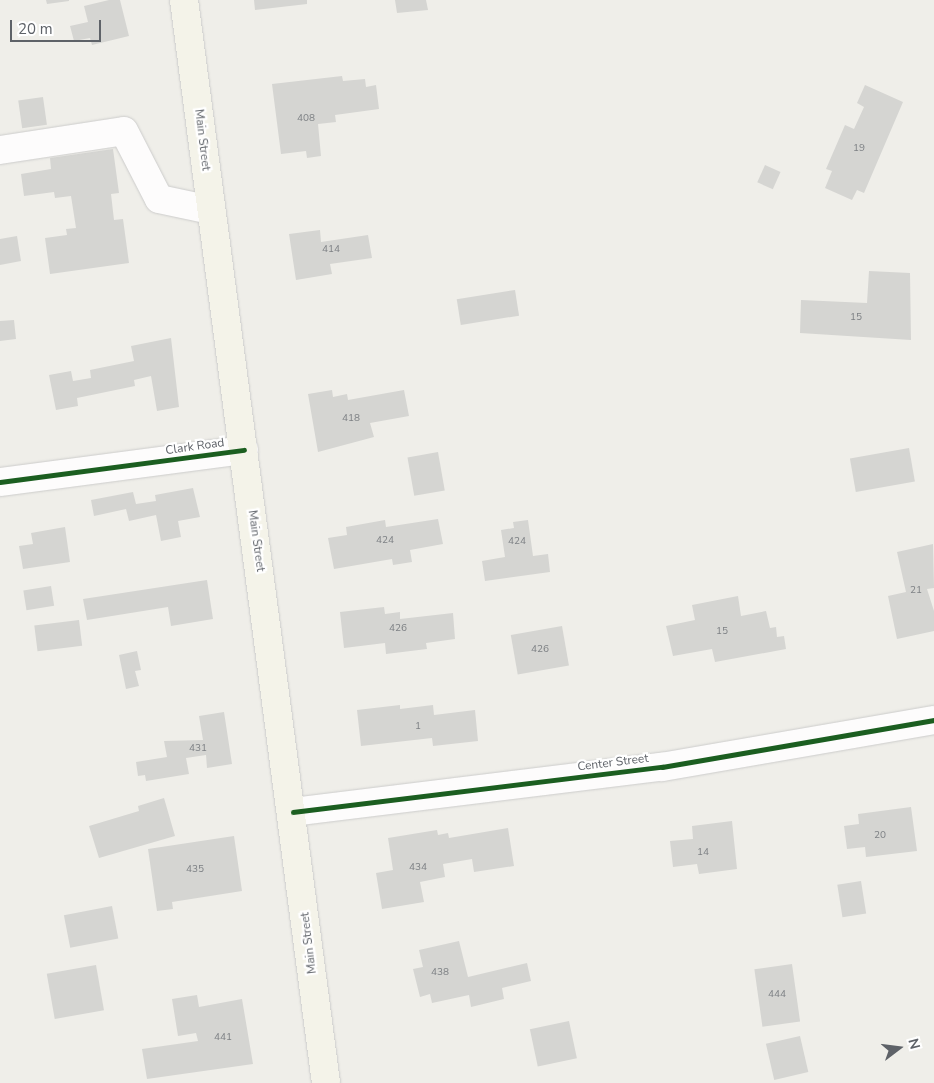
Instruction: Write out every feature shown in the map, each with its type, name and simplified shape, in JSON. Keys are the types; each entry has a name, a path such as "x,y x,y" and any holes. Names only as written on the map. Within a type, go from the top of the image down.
{"main road":[{"name":"Main Street","path":"184,0 293,812 326,1083"}],"street":[{"path":"0,150 124,131 159,199 211,210"},
{"name":"Clark Road","path":"0,482 244,450"},
{"name":"Center Street","path":"293,812 662,767 934,720"}],"building":[{"path":"46,0 69,0 69,1 47,4"},
{"path":"109,0 120,0 129,36 92,45 90,38 74,41 70,26 88,22 84,6"},
{"path":"254,0 307,0 307,4 255,10"},
{"path":"395,0 426,0 428,10 397,13"},
{"path":"342,76 343,81 365,79 366,87 376,85 379,109 335,115 336,122 318,124 321,156 307,158 306,151 281,154 272,84"},
{"path":"865,85 903,102 864,193 857,190 852,200 825,188 832,171 826,169 845,125 854,129 864,107 857,103"},
{"path":"43,97 47,125 22,128 18,100"},
{"path":"113,149 119,193 111,194 114,220 123,219 129,263 50,274 45,238 67,235 66,229 76,228 71,196 55,198 54,192 24,196 21,174 51,169 50,158"},
{"path":"765,165 781,172 773,189 757,182"},
{"path":"320,230 321,242 368,235 372,258 330,264 332,274 296,280 289,234"},
{"path":"17,236 21,261 0,265 0,239"},
{"path":"869,271 910,273 911,340 800,333 801,300 867,303"},
{"path":"515,290 519,316 461,325 457,299"},
{"path":"14,320 16,339 0,341 0,321"},
{"path":"171,338 179,407 157,411 151,376 134,380 135,386 77,398 78,406 56,410 49,375 71,371 73,381 91,378 90,370 134,361 131,346"},
{"path":"332,390 333,397 347,394 348,400 404,390 409,416 370,423 374,437 318,452 308,394"},
{"path":"909,448 915,481 856,492 850,458"},
{"path":"438,452 445,490 414,496 407,457"},
{"path":"193,488 200,517 178,521 181,537 161,541 156,515 129,521 126,509 94,516 91,500 133,492 136,504 156,501 155,495"},
{"path":"438,519 443,544 410,550 412,562 393,565 392,559 334,569 328,538 347,535 346,527 385,520 386,527"},
{"path":"528,520 533,556 548,554 550,572 485,581 482,561 505,557 501,530 514,528 513,522"},
{"path":"65,527 70,562 23,569 19,546 33,544 31,533"},
{"path":"933,544 934,588 927,589 934,611 934,631 897,639 888,596 906,592 897,552"},
{"path":"207,580 213,619 171,626 168,607 87,620 83,599"},
{"path":"51,586 54,606 26,610 23,590"},
{"path":"738,596 741,616 766,611 770,628 776,627 777,637 784,636 786,649 715,662 712,649 673,656 666,626 695,620 692,605"},
{"path":"384,607 385,614 400,612 400,619 453,613 455,639 426,643 427,649 386,654 385,643 344,648 340,612"},
{"path":"79,620 82,646 38,651 34,625"},
{"path":"562,626 569,665 518,674 511,635"},
{"path":"137,651 141,670 135,671 139,686 126,689 119,655"},
{"path":"400,705 400,709 433,705 434,715 475,710 478,741 433,746 432,738 361,746 357,710"},
{"path":"224,712 232,764 207,768 206,755 186,758 189,774 146,781 145,775 138,776 136,762 167,757 164,741 203,740 199,716"},
{"path":"164,798 175,836 99,858 89,826 139,811 138,806"},
{"path":"911,807 917,851 866,857 865,847 847,849 844,826 859,824 858,814"},
{"path":"732,821 737,869 699,874 697,864 673,867 670,841 693,839 692,826"},
{"path":"508,828 514,866 474,872 472,859 443,864 445,877 420,882 424,902 382,909 376,873 393,870 388,838 437,830 438,835 448,833 449,838"},
{"path":"234,836 242,891 172,902 173,909 157,911 148,849"},
{"path":"861,881 866,914 842,917 837,885"},
{"path":"112,906 118,938 70,948 64,915"},
{"path":"459,941 468,977 527,963 531,981 502,988 504,999 471,1007 469,995 432,1003 430,994 420,997 413,969 423,967 419,950"},
{"path":"792,964 800,1021 762,1027 754,969"},
{"path":"96,965 104,1010 55,1019 47,974"},
{"path":"197,995 199,1007 242,999 253,1064 147,1079 142,1049 198,1041 196,1033 178,1036 172,999"},
{"path":"569,1021 577,1058 538,1066 530,1029"},
{"path":"800,1036 808,1072 774,1080 766,1044"}],"cycle path":[{"path":"0,482 244,450"},
{"path":"293,812 662,767 934,720"}]}
